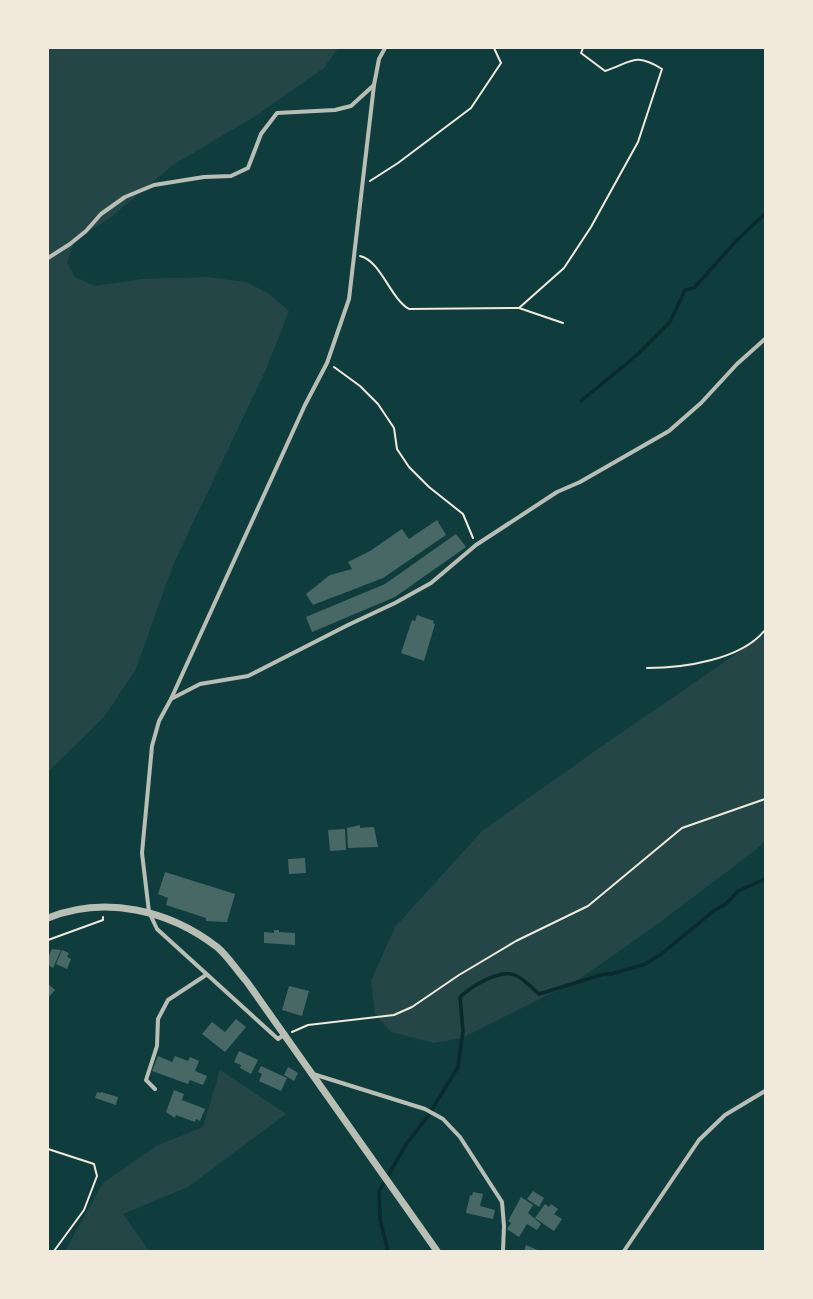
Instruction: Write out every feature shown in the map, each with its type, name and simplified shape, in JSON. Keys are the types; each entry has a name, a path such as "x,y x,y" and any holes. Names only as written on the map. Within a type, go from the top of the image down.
{"street":[{"path":"285,1034 278,1039 156,929 149,912 142,853 152,746 159,721 171,699 305,405 327,363 349,299 374,85 379,59 385,48"},
{"path":"48,258 70,244 86,231 101,214 125,197 154,185 204,177 231,176 248,168 261,134 277,113 335,110 351,106 374,85"},
{"path":"171,699 200,684 248,676 348,625 395,603 431,583 476,545 557,492 580,482 669,431 701,403 737,364 765,339"},
{"path":"48,918 66,911 118,907 149,912 186,927 218,948 247,982 285,1034 437,1251"},
{"path":"155,1089 146,1080 157,1046 158,1019 168,1000 206,975"},
{"path":"313,1074 425,1109 443,1119 460,1136 502,1202 504,1226 503,1251"},
{"path":"624,1251 699,1140 725,1115 765,1091"}],"path":[{"path":"362,186 398,163 472,108 501,63 494,48"},
{"path":"519,308 564,268 591,227 638,142 662,69 648,60 637,59 605,72 581,53 583,48"},
{"path":"355,255 364,257 375,267 401,304 409,309 519,308 563,323"},
{"path":"327,363 360,386 378,404 394,428 397,449 409,467 429,487 463,514 476,545"},
{"path":"647,668 674,668 706,662 735,652 765,630"},
{"path":"285,1034 308,1026 394,1015 412,1007 459,975 516,941 588,906 682,828 765,799"},
{"path":"48,940 103,920 104,908"},
{"path":"48,1149 94,1164 97,1176 84,1210 54,1251"}],"shaded area":[{"path":"48,48 338,48 324,68 257,115 173,165 109,219 75,239 67,263 75,277 95,286 142,279 206,277 247,282 269,294 289,311 267,367 174,563 135,671 104,717 48,772"},
{"path":"765,634 765,841 753,852 655,926 578,980 462,1038 434,1043 391,1032 375,1014 371,981 395,927 482,831"},
{"path":"220,1070 286,1114 188,1187 123,1214 149,1251 65,1251 103,1183 156,1146 203,1127"}],"building":[{"path":"437,520 446,535 383,578 313,605 306,594 330,575 352,569 348,562 370,551 402,529 409,539"},
{"path":"456,534 466,547 395,597 312,632 306,617 385,584"},
{"path":"417,615 434,621 433,623 435,624 424,661 401,653 412,620 415,621"},
{"path":"360,825 360,828 374,827 378,847 348,848 347,828"},
{"path":"345,829 346,850 330,851 328,830"},
{"path":"305,858 306,873 289,874 288,859"},
{"path":"165,872 235,894 227,922 206,921 206,918 166,905 168,898 158,894"},
{"path":"274,930 279,930 279,932 295,933 295,945 264,943 264,932 274,933"},
{"path":"52,949 61,950 53,968 48,965 48,957"},
{"path":"62,950 69,953 67,957 71,959 67,969 56,964"},
{"path":"48,984 55,990 48,998"},
{"path":"289,986 309,991 302,1016 282,1010"},
{"path":"236,1019 246,1027 225,1052 202,1034 212,1022 225,1032"},
{"path":"239,1051 258,1060 251,1074 240,1068 241,1065 234,1062"},
{"path":"158,1056 172,1062 175,1056 188,1061 190,1057 199,1061 195,1071 207,1076 203,1085 190,1080 188,1084 152,1071"},
{"path":"261,1066 287,1078 281,1091 259,1081 262,1074 258,1072"},
{"path":"288,1067 298,1073 294,1081 284,1075"},
{"path":"174,1090 184,1094 182,1100 205,1109 200,1121 196,1119 195,1122 176,1115 175,1118 166,1112"},
{"path":"97,1092 118,1097 116,1105 95,1098"},
{"path":"533,1191 544,1198 539,1207 527,1199"},
{"path":"473,1192 483,1194 480,1206 495,1210 493,1219 466,1213 470,1195 472,1196"},
{"path":"521,1197 533,1205 528,1213 541,1224 537,1230 527,1224 519,1237 507,1229 511,1223 508,1221"},
{"path":"545,1204 549,1207 551,1204 558,1209 554,1214 562,1219 554,1231 535,1218"},
{"path":"526,1245 540,1251 524,1251"}],"waterway":[{"path":"581,401 637,355 670,322 685,290 694,288 738,239 765,214"},
{"path":"388,1251 380,1220 379,1191 407,1143 428,1116 458,1067 463,1031 460,997 471,988 487,979 503,974 517,976 539,994 604,974 611,974 645,964 660,955 715,910 726,904 738,891 765,879"}]}
